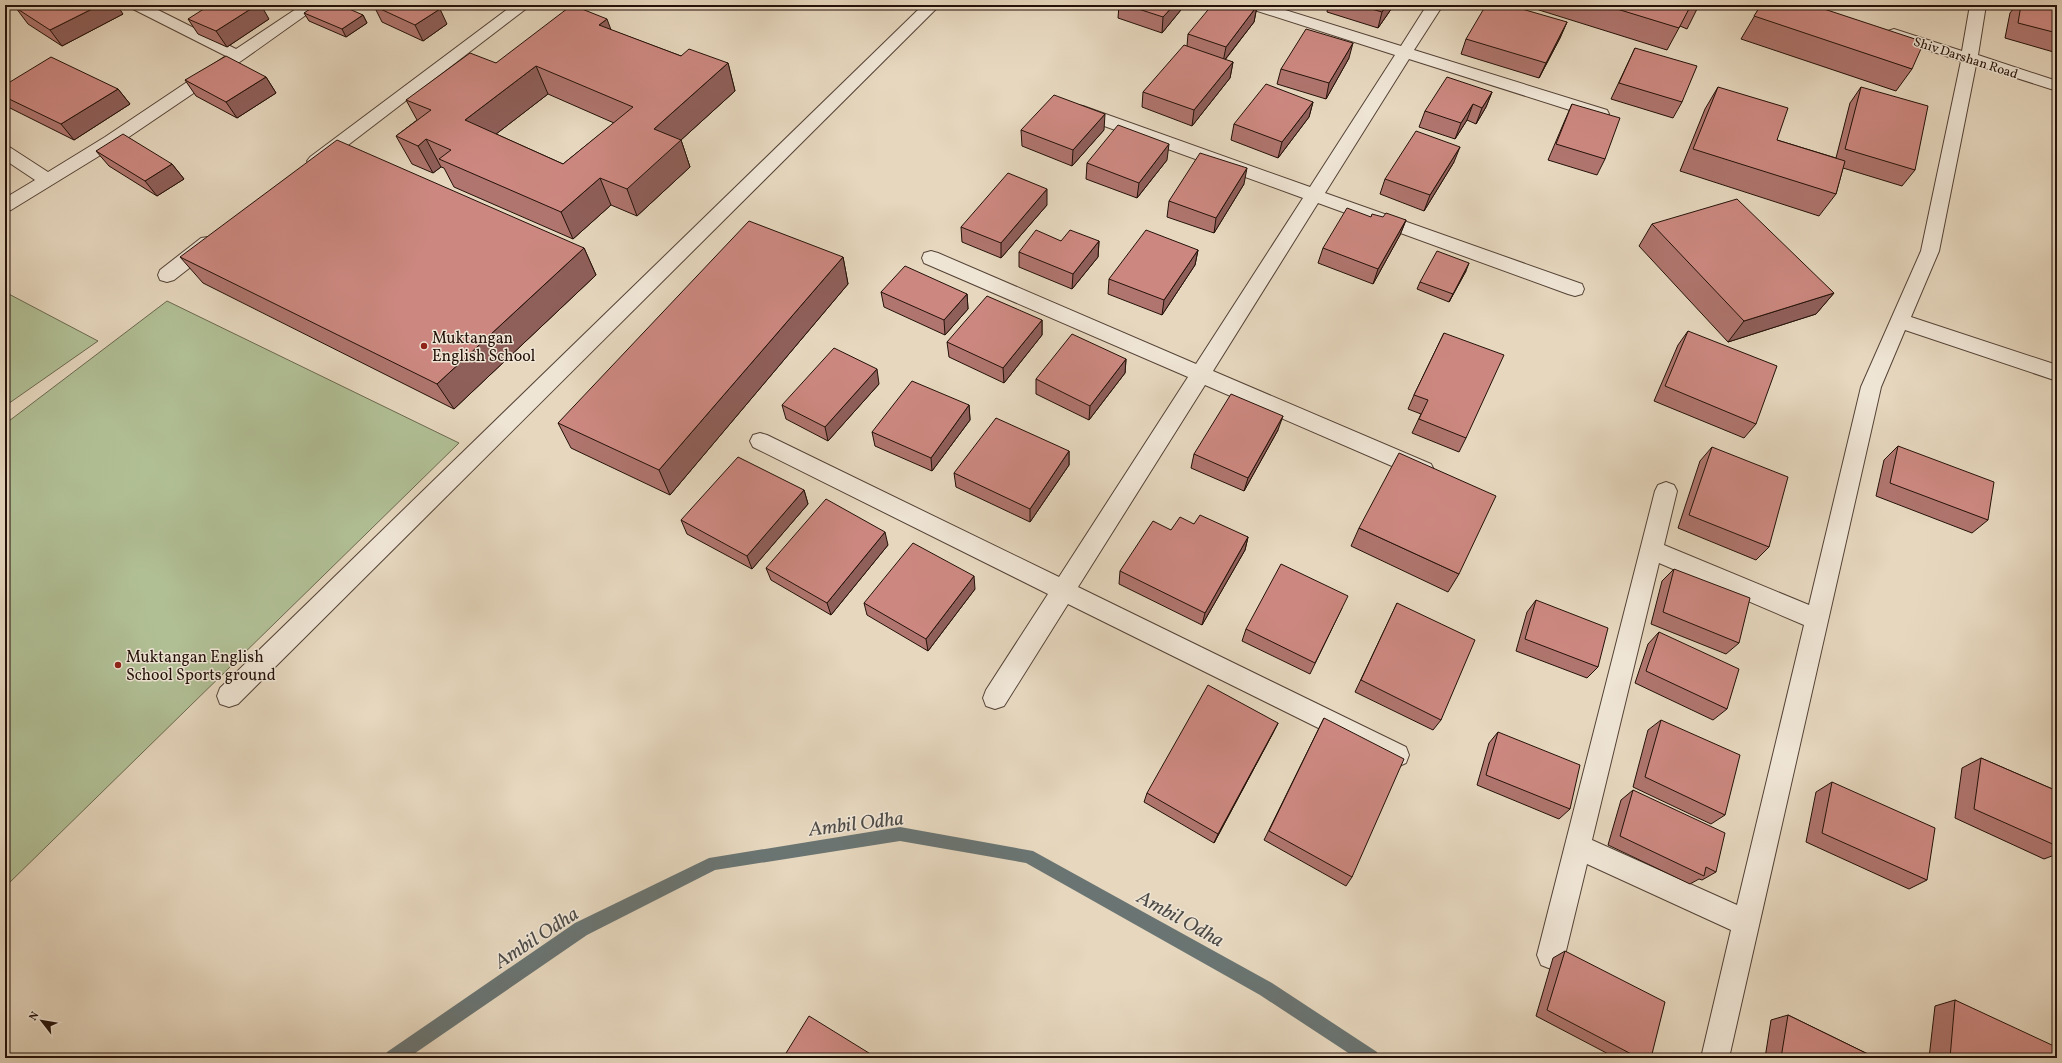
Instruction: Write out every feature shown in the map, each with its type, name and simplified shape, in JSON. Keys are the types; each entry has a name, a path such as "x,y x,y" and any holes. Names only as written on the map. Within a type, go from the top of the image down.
{"street":[{"path":"136,5 238,56"},
{"path":"5,206 111,140 312,5"},
{"path":"302,172 523,5"},
{"path":"229,696 932,5"},
{"path":"1254,5 1617,119"},
{"path":"996,698 1435,5"},
{"path":"1714,1058 1871,387 1930,251 1969,59 1978,5"},
{"name":"Shiv Darshan Road","path":"1881,30 2057,86"},
{"path":"1062,105 1575,289"},
{"path":"5,152 47,179"},
{"path":"167,275 222,232"},
{"path":"931,258 1440,478"},
{"path":"1900,321 2057,373"},
{"path":"760,441 1397,755"},
{"path":"1551,955 1666,491"},
{"path":"1652,550 1816,619"},
{"path":"1578,847 1746,923"}],"green space":[{"path":"5,292 98,341 5,406"},
{"name":"Muktangan English School Sports ground","path":"167,301 459,443 5,887 5,424"}],"building":[{"path":"22,5 100,5 50,30 16,8"},
{"path":"210,5 257,5 216,31 188,19"},
{"path":"316,5 340,5 363,15 342,29 304,13"},
{"path":"432,5 440,9 415,25 374,6"},
{"path":"572,5 607,19 599,25 681,56 689,49 728,63 654,129 681,140 627,189 600,178 561,212 439,159 451,150 426,139 418,146 396,136 431,110 406,100 470,53 496,63","holes":["536,66 633,107 563,164 465,120"]},
{"path":"1126,5 1174,5 1163,17"},
{"path":"1212,5 1257,6 1226,47 1188,34"},
{"path":"1358,5 1387,5 1382,12"},
{"path":"1486,5 1508,5 1567,22 1546,63 1466,39"},
{"path":"1604,5 1691,5 1679,28"},
{"path":"1761,5 1812,5 1924,42 1912,69 1754,16"},
{"path":"2021,5 2051,5 2057,7 2057,33 2018,23"},
{"path":"1306,29 1353,43 1329,83 1281,69"},
{"path":"1184,45 1233,62 1194,110 1143,92"},
{"path":"1635,48 1697,66 1682,102 1619,83"},
{"path":"226,56 266,77 226,102 185,80"},
{"path":"51,57 118,89 61,124 5,97 5,85"},
{"path":"1447,77 1492,92 1482,108 1473,104 1461,123 1425,111"},
{"path":"1266,84 1313,102 1282,142 1234,124"},
{"path":"1718,87 1788,108 1777,140 1845,161 1836,194 1693,149"},
{"path":"1861,87 1928,106 1915,170 1845,149"},
{"path":"1054,95 1105,114 1073,150 1021,130"},
{"path":"1572,104 1620,118 1605,159 1556,144"},
{"path":"1118,125 1169,144 1139,183 1087,163"},
{"path":"1416,131 1460,147 1430,195 1385,179"},
{"path":"123,134 172,164 145,181 96,151"},
{"name":"Muktangan English School","path":"337,140 584,248 437,384 180,257"},
{"path":"1200,153 1247,168 1216,218 1169,201"},
{"path":"1008,173 1047,189 1001,243 961,227"},
{"path":"1737,199 1834,293 1744,321 1652,224"},
{"path":"1347,208 1371,217 1372,214 1383,217 1386,213 1406,220 1378,269 1323,248"},
{"path":"749,221 843,257 659,470 558,423"},
{"path":"1036,230 1061,241 1070,230 1099,241 1073,274 1019,252"},
{"path":"1146,230 1198,250 1164,300 1109,279"},
{"path":"1437,251 1469,263 1453,294 1420,282"},
{"path":"905,266 967,294 944,320 881,292"},
{"path":"987,296 1042,320 1003,368 947,342"},
{"path":"1688,331 1777,366 1756,424 1665,386"},
{"path":"1444,333 1504,355 1466,438 1419,419 1428,400 1414,395"},
{"path":"1072,334 1126,359 1090,406 1036,379"},
{"path":"834,348 877,369 825,427 782,405"},
{"path":"912,381 969,405 931,458 872,432"},
{"path":"1231,394 1283,416 1248,478 1194,454"},
{"path":"996,418 1069,451 1030,509 954,473"},
{"path":"1898,446 1994,482 1988,520 1890,483"},
{"path":"1712,447 1788,477 1769,547 1689,515"},
{"path":"1399,453 1496,496 1459,574 1359,528"},
{"path":"738,457 804,490 747,556 681,520"},
{"path":"826,499 885,532 827,603 766,568"},
{"path":"1200,515 1248,537 1205,613 1120,571 1153,521 1171,530 1180,517 1194,524"},
{"path":"913,543 974,576 926,639 864,603"},
{"path":"1281,564 1348,596 1315,663 1246,629"},
{"path":"1674,569 1750,598 1739,643 1663,612"},
{"path":"1536,600 1608,628 1598,667 1525,639"},
{"path":"1397,603 1475,640 1441,720 1361,680"},
{"path":"1659,632 1739,669 1727,709 1646,671"},
{"path":"1208,685 1278,723 1218,834 1147,793"},
{"path":"1324,718 1404,759 1352,877 1269,831"},
{"path":"1661,720 1740,755 1725,815 1645,777"},
{"path":"1498,732 1580,765 1570,809 1486,775"},
{"path":"1981,758 2057,791 2057,846 1974,809"},
{"path":"1832,782 1935,828 1927,880 1822,833"},
{"path":"1633,790 1725,833 1716,872 1706,867 1704,876 1620,836"},
{"path":"1565,951 1665,1002 1651,1058 1639,1058 1547,1010"},
{"path":"1955,1000 2054,1046 2054,1058 1950,1058"},
{"path":"1788,1015 1876,1058 1781,1058"},
{"path":"809,1016 877,1058 783,1058"}],"waterway":[{"name":"Ambil Odha","path":"393,1058 581,929 714,863 900,834 1028,856 1266,989 1371,1058"}],"place":[{"name":"Muktangan English School","path":"424,346"},
{"name":"Muktangan English School Sports ground","path":"118,665"}]}
